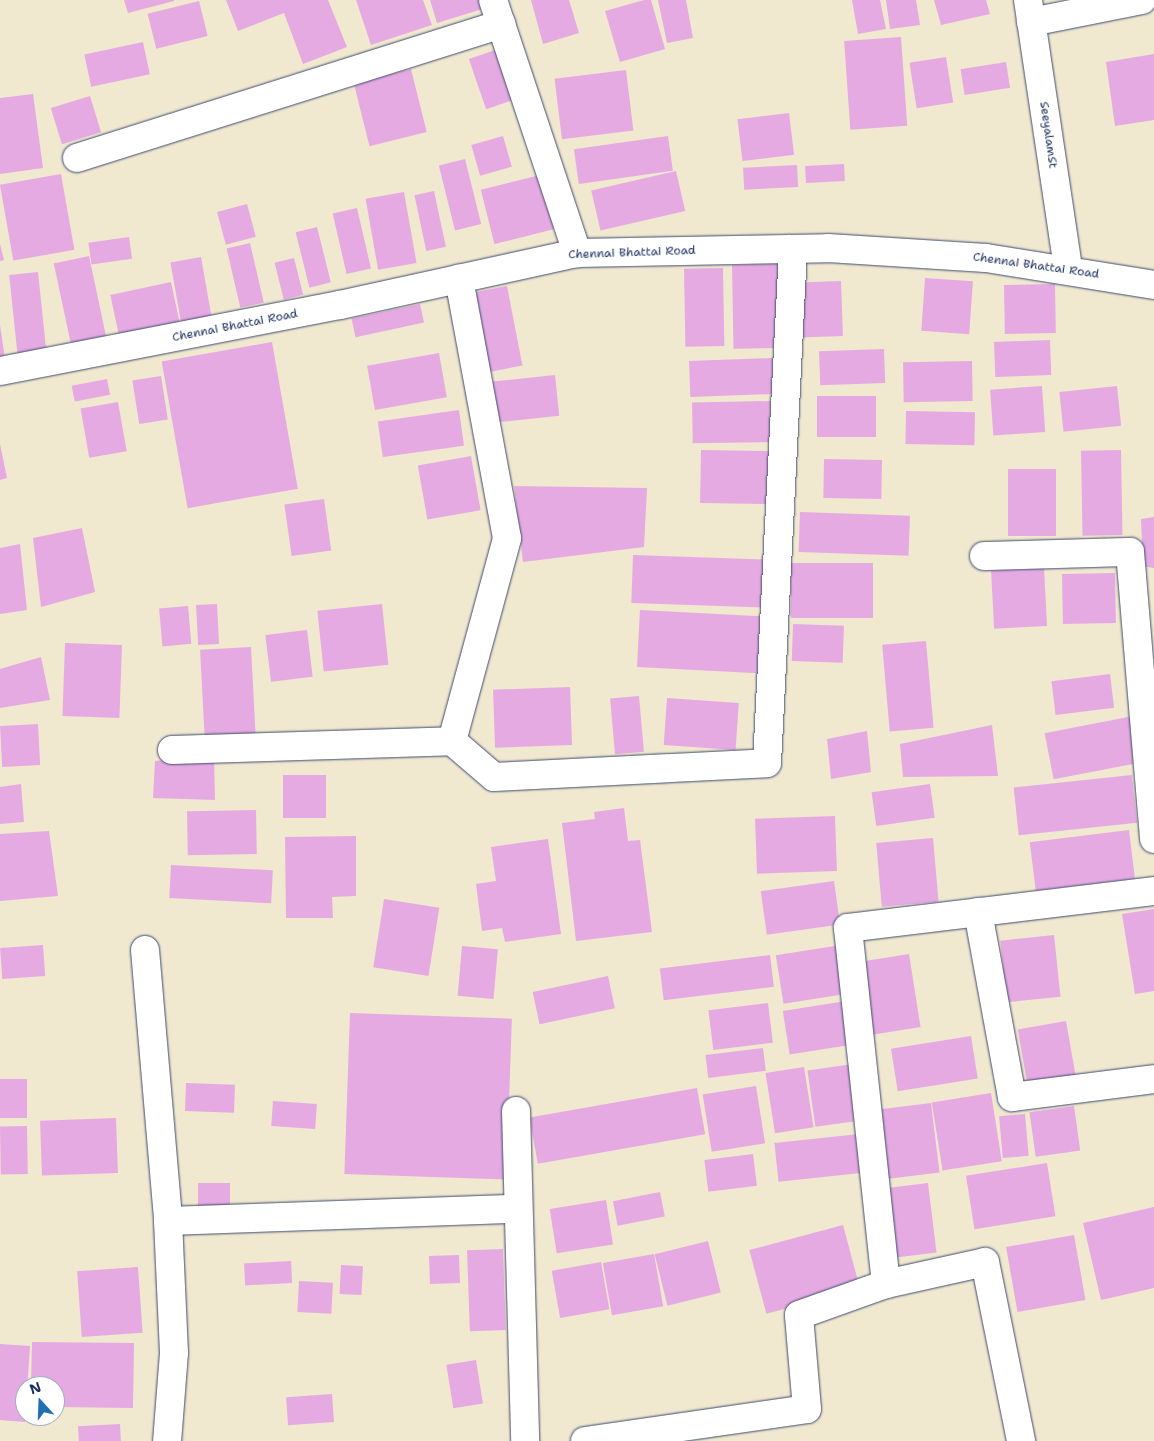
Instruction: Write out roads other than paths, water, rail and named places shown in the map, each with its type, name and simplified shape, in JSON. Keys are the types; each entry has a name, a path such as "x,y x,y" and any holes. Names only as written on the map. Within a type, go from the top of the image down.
{"street":[{"path":"1030,11 1142,0"},
{"name":"SeeyalamSt","path":"1030,11 1068,269"},
{"path":"77,158 497,12 577,253"},
{"path":"172,750 452,741 494,777 767,763 793,249"},
{"name":"Chennai Bhattai Road","path":"0,371 330,307 577,253 793,249 986,258 1068,269 1154,285"},
{"path":"452,741 507,538 459,278"},
{"path":"984,556 1130,552 1154,839"},
{"path":"886,1284 848,928 1154,891"},
{"path":"978,912 1012,1097 1154,1079"},
{"path":"145,950 168,1220 174,1353 167,1441"},
{"path":"516,1111 516,1209 525,1441"},
{"path":"168,1220 516,1209"},
{"path":"585,1441 677,1434 807,1409 799,1315 886,1284 985,1262 1021,1441"}]}
